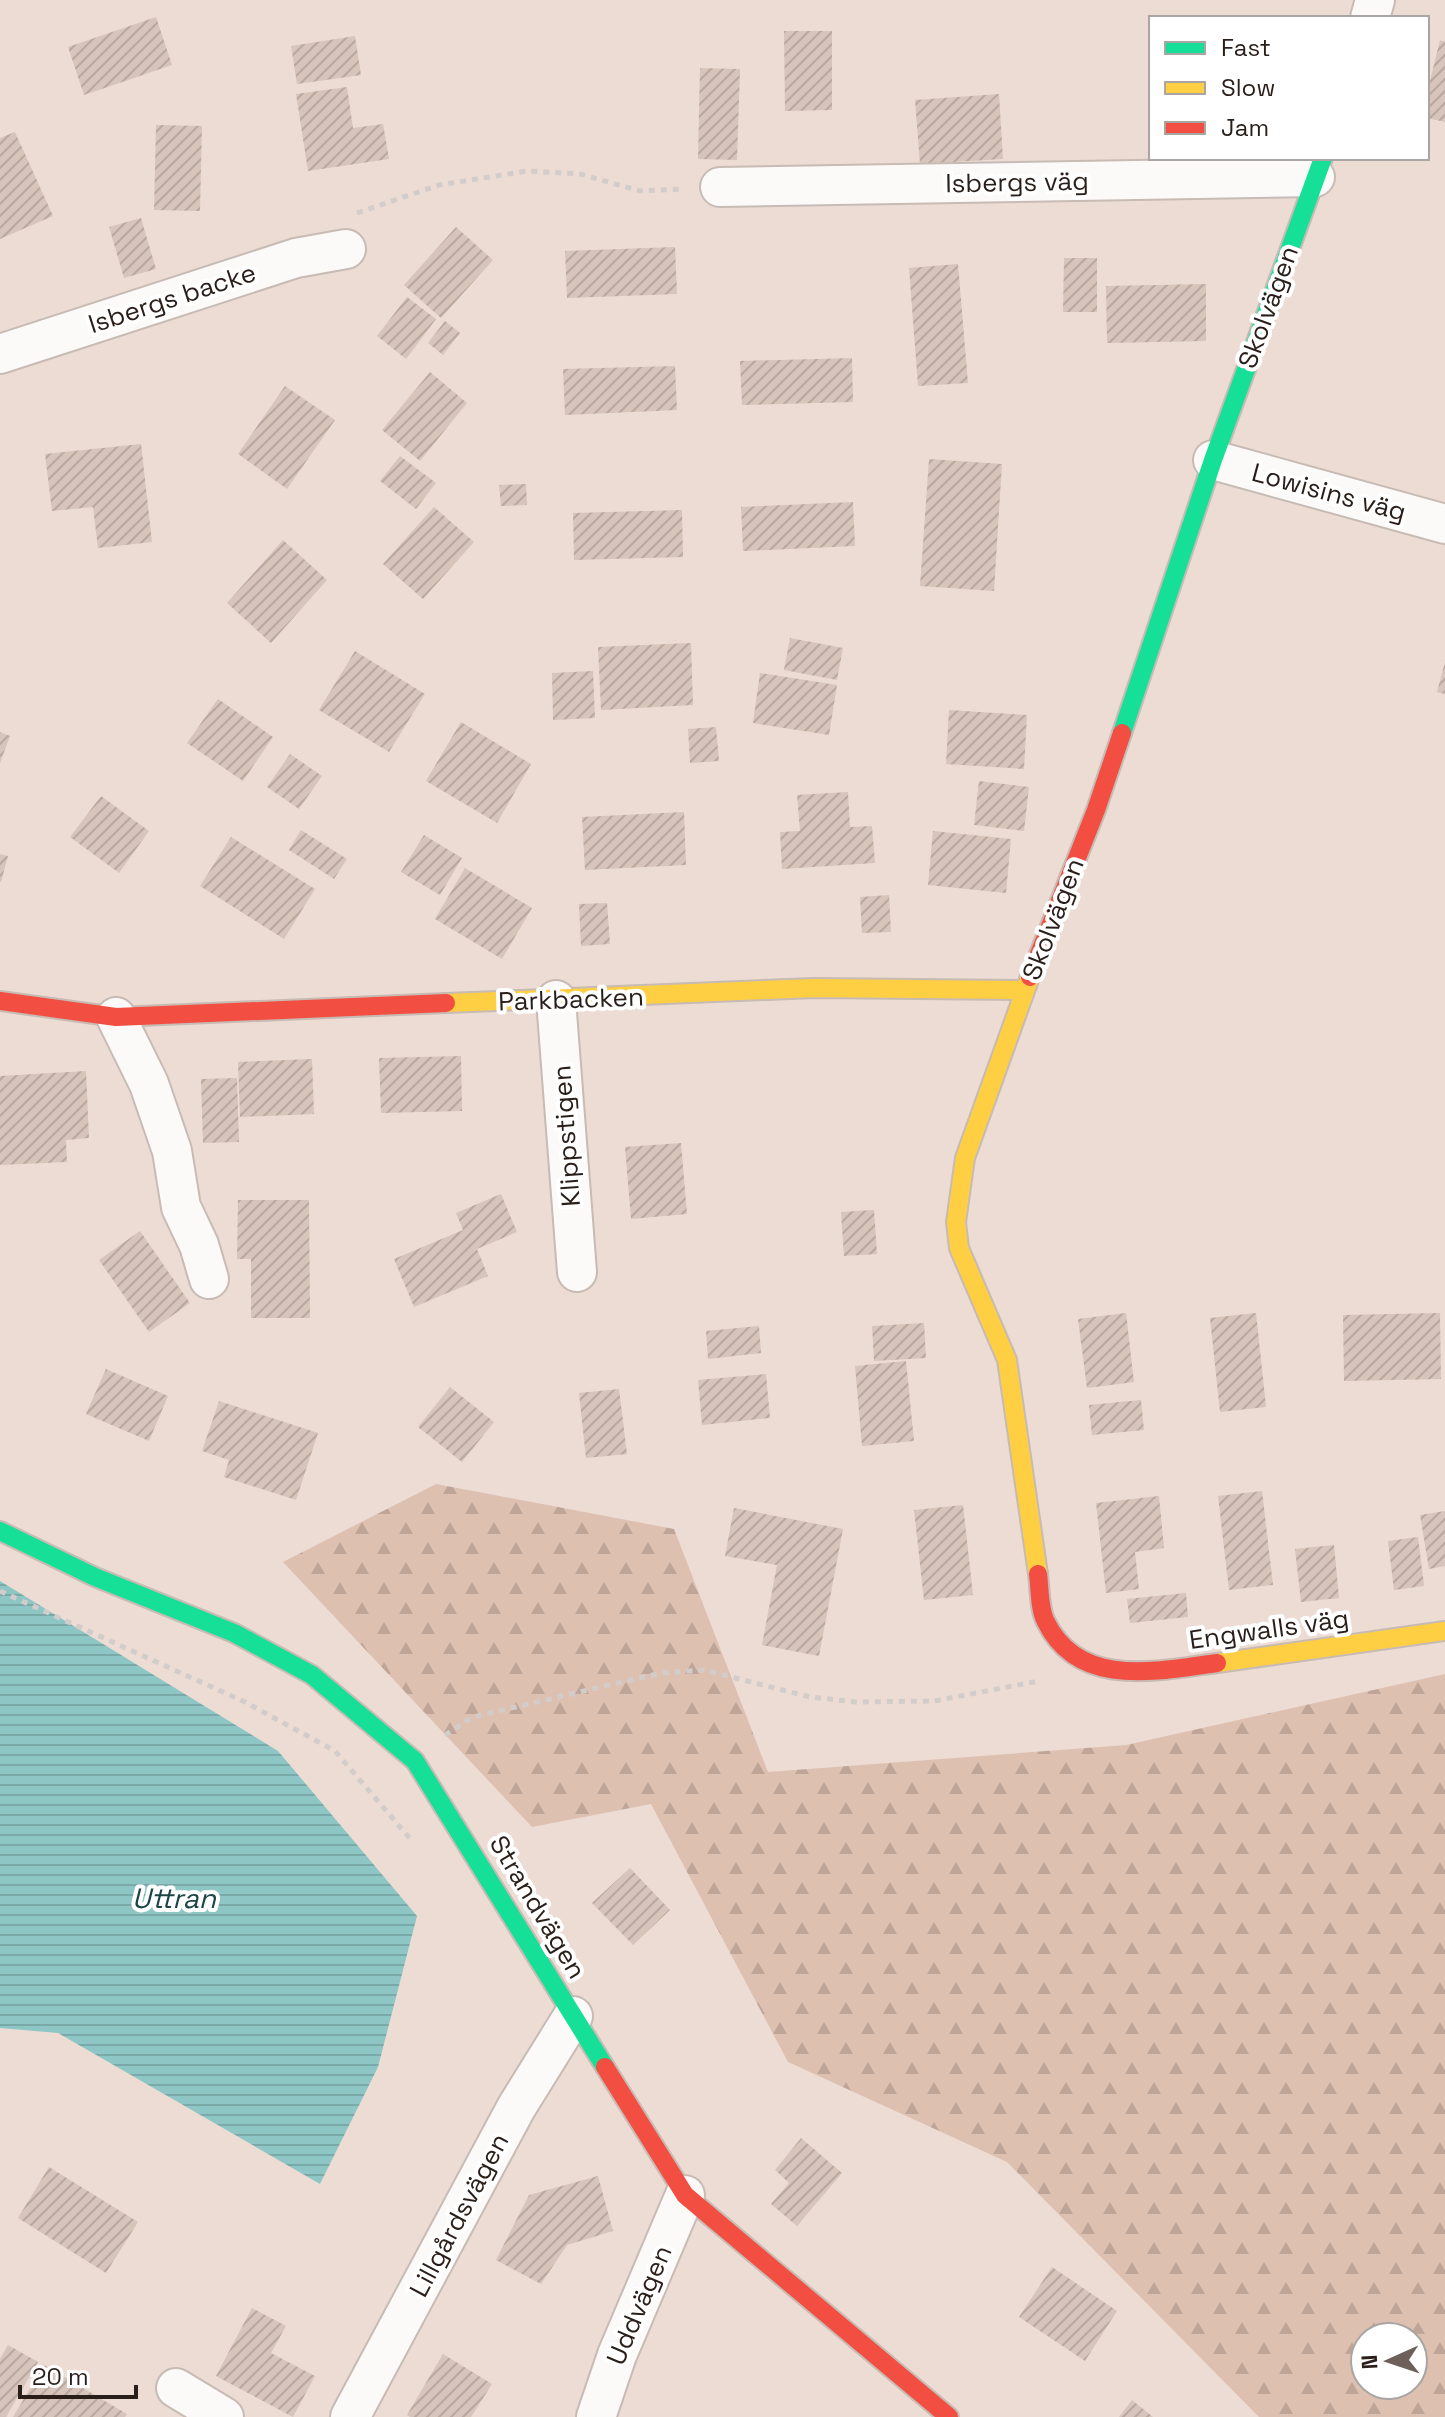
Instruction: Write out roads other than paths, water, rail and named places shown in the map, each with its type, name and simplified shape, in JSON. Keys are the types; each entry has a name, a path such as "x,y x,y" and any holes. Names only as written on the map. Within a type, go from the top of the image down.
{"street":[{"name":"Isbergs väg","path":"720,187 1319,168"},
{"name":"Skolvägen","path":"1099,1670 1060,1644 1044,1620 1025,1464 1007,1360 959,1248 956,1222 965,1158 1025,990 1096,810 1213,460 1319,168"},
{"name":"Isbergs backe","path":"0,354 296,258 346,249"},
{"name":"Lowisins väg","path":"1213,460 1445,524"},
{"name":"Parkbacken","path":"0,1001 116,1017 814,988 1025,990"},
{"name":"Klippstigen","path":"556,1000 577,1272"},
{"path":"116,1017 149,1084 172,1151 181,1207 199,1245 209,1279"},
{"name":"Strandvägen","path":"0,1531 95,1577 234,1633 312,1675 415,1761 685,2195 949,2417"},
{"name":"Engwalls väg","path":"1099,1670 1158,1671 1445,1631"},
{"name":"Lillgårdsvägen","path":"350,2417 516,2108 573,2016"},
{"name":"Uddvägen","path":"596,2417 617,2355 685,2195"},
{"path":"176,2388 224,2417"}],"water":[{"name":"Uttran","path":"0,1581 278,1751 417,1916 378,2067 320,2184 58,2033 0,2028"}]}
